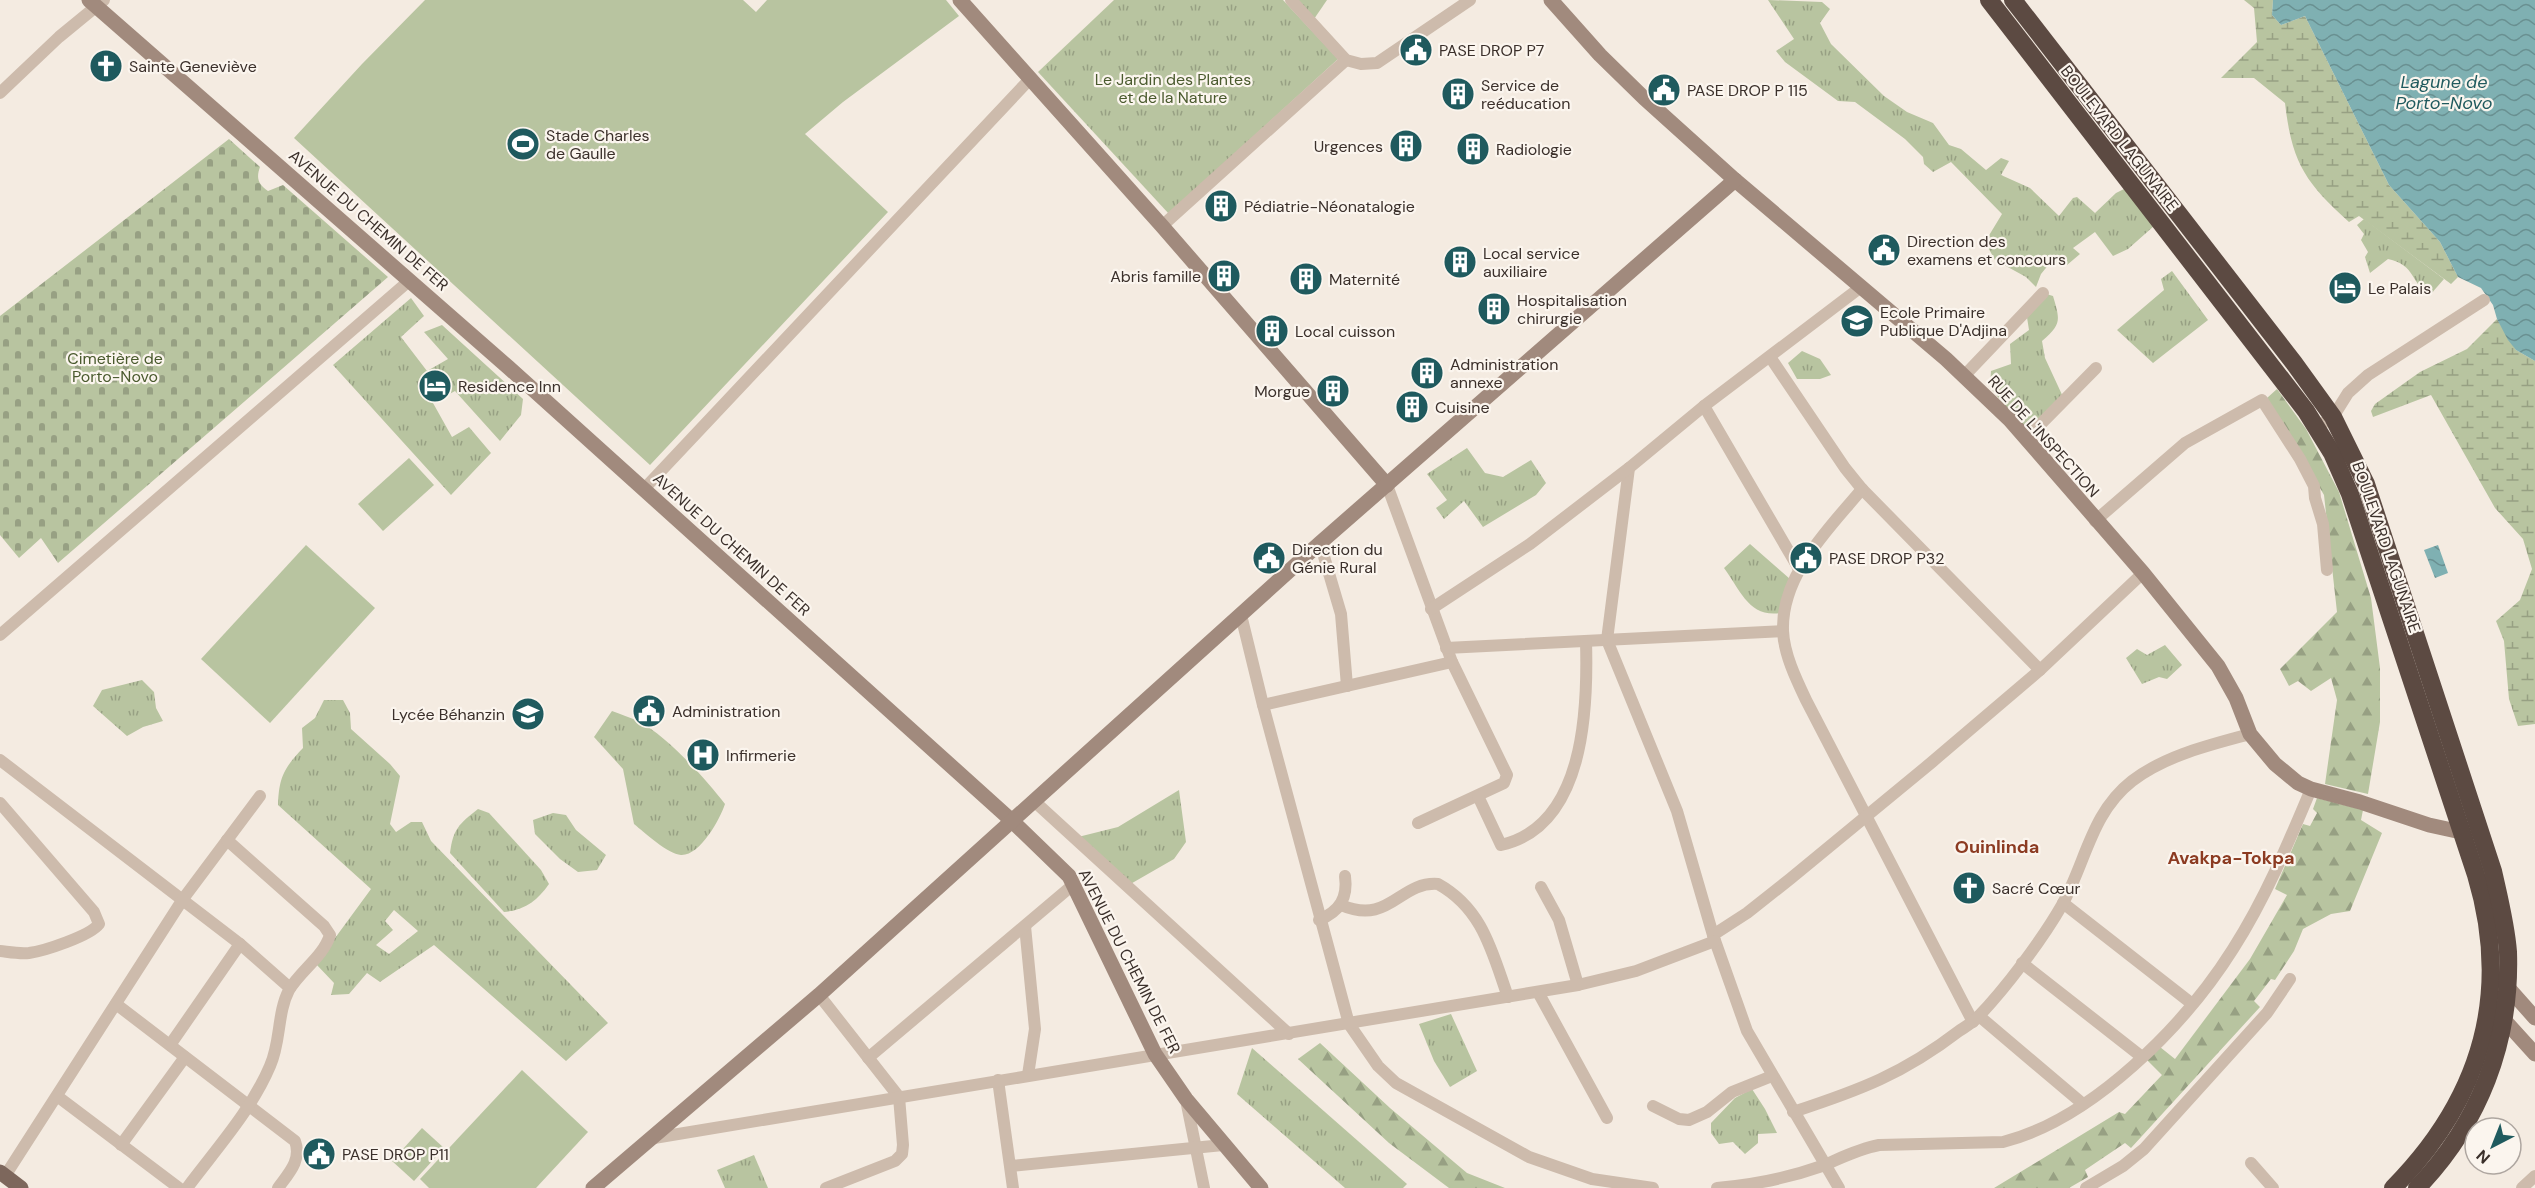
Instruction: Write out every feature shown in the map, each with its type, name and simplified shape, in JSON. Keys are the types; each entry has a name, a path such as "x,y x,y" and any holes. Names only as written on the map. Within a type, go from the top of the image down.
{"highway":[{"name":"BOULEVARD LAGUNAIRE","path":"1989,0 2317,427 2341,471 2470,830 2493,871 2504,919 2508,951 2504,1018 2489,1073 2474,1111 2455,1142 2417,1188"},
{"name":"BOULEVARD LAGUNAIRE","path":"2013,0 2283,347 2333,417 2357,463 2374,504 2470,830 2490,940 2491,972 2488,1004 2476,1061 2460,1100 2432,1145 2393,1188"}],"main road":[{"path":"3,1174 21,1188"}],"street":[{"path":"960,0 1162,226 1387,485 1446,648 1507,775 1504,783 1418,823"},
{"path":"1291,0 1346,60 1369,64 1387,57 1470,0"},
{"name":"RUE DE L'INSPECTION","path":"1551,0 1616,72 1735,180 1993,403 2143,573 2218,666 2236,698 2250,734 2261,749 2286,774 2316,791 2360,802 2429,825 2470,830"},
{"path":"0,93 96,2"},
{"name":"AVENUE DU CHEMIN DE FER","path":"96,2 644,489 1011,820 1069,876 1155,1054 1186,1099 1261,1188"},
{"path":"1162,226 1346,60"},
{"path":"644,489 1030,79"},
{"path":"593,1188 819,995 1320,543 1735,180"},
{"path":"0,635 410,280"},
{"path":"1431,609 1530,544 1629,468 1704,406 1861,287"},
{"path":"1964,376 2043,292"},
{"path":"2317,427 2333,417 2340,403 2358,382 2484,300"},
{"path":"1770,357 1845,468 1862,489 2040,670"},
{"path":"2026,439 2096,368"},
{"path":"2095,521 2186,443 2262,400 2300,459 2314,486 2323,524 2327,570"},
{"path":"1704,406 1799,569"},
{"path":"1629,468 1607,640 1677,811 1714,938 1747,1031 1839,1188"},
{"path":"1862,489 1799,569 1787,604 1783,631 1797,680 1865,816 1976,1019 2083,1104"},
{"path":"1320,543 1341,615 1347,686"},
{"path":"654,1138 1349,1024 1578,985 1636,972 1714,938 1747,913 2040,670 2143,573"},
{"path":"1241,615 1319,920 1349,1024 1387,1076 1484,1134 1529,1157 1592,1179 1653,1188"},
{"path":"1446,648 1783,631"},
{"path":"1478,796 1501,845 1526,836 1550,815 1562,797 1569,779 1585,722 1588,693 1586,641"},
{"path":"1263,705 1452,662"},
{"path":"1793,1112 1881,1081 1934,1051 1976,1019 2022,963 2063,903 2096,824 2122,790 2155,767 2188,752 2250,734"},
{"path":"0,760 183,899 240,944 290,988"},
{"path":"1717,1188 1763,1183 1824,1165 1861,1149 1879,1145 2003,1142 2019,1138 2054,1122 2083,1104 2114,1083 2142,1057 2215,977 2235,947 2274,876 2316,791"},
{"path":"3,1174 57,1096 183,899 260,796"},
{"path":"1034,801 1289,1034"},
{"path":"0,803 94,912 99,924 89,933 38,951 21,953 0,951"},
{"path":"187,1188 249,1106 270,1066 279,1038 282,1011 290,988 327,945 330,935 324,926 227,840"},
{"path":"1319,920 1330,915 1341,905 1346,891 1345,876"},
{"path":"1341,905 1356,911 1371,911 1389,905 1419,886 1428,883 1438,884 1464,902 1483,930 1508,997"},
{"path":"868,1058 1074,885"},
{"path":"1541,887 1559,920 1578,985"},
{"path":"2063,903 2191,1004"},
{"path":"1025,926 1035,1029 1028,1075"},
{"path":"170,1045 240,944"},
{"path":"2022,963 2142,1057"},
{"path":"2491,972 2507,986 2535,1018"},
{"path":"2086,1188 2123,1166 2144,1149 2267,1013 2290,979"},
{"path":"1538,992 1607,1118"},
{"path":"819,995 899,1097 902,1154 895,1161 826,1188"},
{"path":"116,1004 295,1141 298,1149 294,1166 278,1188"},
{"path":"2488,1004 2504,1018 2535,1054"},
{"path":"121,1145 185,1057"},
{"path":"1653,1106 1679,1119 1689,1120 1707,1113 1732,1092 1772,1076"},
{"path":"998,1080 1013,1188"},
{"path":"57,1096 179,1188"},
{"path":"1186,1099 1204,1188"},
{"path":"1011,1167 1223,1145"},
{"path":"2251,1162 2273,1188"},
{"path":"2522,1188 2535,1176"}],"green space":[{"path":"425,0 743,0 756,12 767,0 946,0 959,16 843,102 805,134 888,212 650,465 294,138"},
{"name":"Le Jardin des Plantes et de la Nature","path":"1114,0 1283,0 1338,59 1169,214 1038,72"},
{"path":"1291,0 1327,0 1312,22"},
{"path":"1768,0 1822,2 1830,9 1820,23 1831,44 1884,96 1907,112 1933,123 1949,145 1961,149 1986,170 2001,158 2009,161 2001,175 2030,188 2059,216 2073,198 2077,197 2095,213 2116,193 2128,187 2154,226 2128,249 2113,256 2095,232 2073,248 2080,254 2067,265 2050,263 2041,274 2036,287 2026,277 1995,260 1985,242 2002,214 1951,162 1933,172 1924,164 1923,157 1905,139 1855,102 1838,101 1785,62 1776,51 1794,39"},
{"path":"2244,0 2273,0 2272,15 2281,25 2305,16 2389,185 2440,242 2458,277 2451,284 2359,216 2349,222 2321,195 2303,170 2297,156 2285,103 2254,78 2221,78 2257,42 2254,8"},
{"name":"Cimetière de Porto-Novo","path":"229,139 260,167 258,174 260,183 268,191 283,185 388,277 58,563 41,538 19,558 0,535 0,316"},
{"path":"2364,219 2444,279 2430,295 2404,265 2397,262 2388,259 2370,273 2365,257 2368,252 2361,240 2364,234 2357,225"},
{"path":"2172,271 2208,320 2153,363 2117,330 2164,290 2161,279"},
{"path":"2043,293 2053,296 2058,316 2056,326 2042,341 2045,358 2064,399 2033,431 2022,428 1990,387 1991,371 2011,364 2010,344 2029,330 2026,311"},
{"path":"411,298 424,316 401,337 427,371 448,359 424,332 442,325 523,399 521,415 500,441 455,391 433,403 452,437 469,427 491,453 451,495 333,365"},
{"path":"2497,319 2516,350 2535,361 2535,724 2518,726 2509,699 2504,641 2496,621 2520,600 2532,569 2523,539 2495,508 2431,395 2373,417 2371,411 2375,404 2420,372 2467,349"},
{"path":"1802,351 1820,359 1831,375 1820,379 1797,379 1788,363"},
{"path":"2277,389 2306,429 2339,492 2371,598 2380,668 2380,722 2368,794 2325,784 2337,700 2331,678 2311,691 2298,681 2289,686 2280,669 2337,612 2324,495 2267,398"},
{"path":"1467,448 1485,473 1503,477 1531,460 1546,483 1536,495 1483,527 1464,501 1444,519 1436,508 1447,500 1427,474"},
{"path":"409,458 434,485 383,531 358,504"},
{"path":"1750,544 1790,579 1781,613 1770,613 1753,607 1741,594 1724,568"},
{"path":"306,545 375,608 270,723 201,659"},
{"path":"2165,645 2182,665 2167,679 2159,677 2142,684 2126,658 2137,649 2147,655"},
{"path":"142,680 154,692 156,708 163,721 143,727 127,736 93,706 102,690"},
{"path":"324,700 343,700 350,713 351,729 400,776 390,824 396,832 411,822 422,822 431,841 608,1023 566,1061 434,945 380,982 367,973 349,994 331,995 334,983 316,964 371,889 278,805 281,780 291,761 303,748 302,728 315,718","holes":["394,910 418,931 389,954 376,945 393,930 385,921"]},
{"path":"612,711 638,721 661,737 696,770 725,804 708,836 688,854 681,855 670,851 634,824 623,769 594,737"},
{"path":"1179,790 1186,842 1174,859 1127,886 1074,838 1118,827"},
{"path":"2317,798 2363,810 2361,820 2382,833 2350,911 2331,914 2303,929 2294,951 2275,980 2271,979 2254,1001 2260,1007 2131,1148 2125,1143 2085,1170 2088,1177 2069,1188 1994,1188 2119,1112 2125,1114 2162,1075 2147,1060 2160,1047 2175,1059 2250,959 2287,895 2275,889 2303,824 2310,826 2317,813 2313,809"},
{"path":"478,809 489,813 541,870 549,884 535,900 524,907 504,912 450,853 455,832"},
{"path":"553,813 566,815 576,830 606,855 597,870 578,872 560,859 535,834 533,820"},
{"path":"1451,1014 1477,1071 1450,1087 1434,1061 1419,1024"},
{"path":"1320,1043 1390,1108 1467,1173 1505,1188 1449,1188 1389,1143 1298,1059"},
{"path":"1252,1048 1407,1184 1403,1188 1345,1188 1237,1094"},
{"path":"522,1070 588,1132 536,1188 429,1188 420,1179"},
{"path":"1752,1089 1777,1133 1758,1134 1758,1143 1745,1154 1733,1142 1719,1144 1711,1133 1711,1123 1735,1098"},
{"path":"422,1128 444,1148 414,1181 392,1161"},
{"path":"754,1155 768,1188 725,1188 717,1170"}],"water":[{"name":"Lagune de Porto-Novo","path":"2273,0 2535,0 2535,361 2516,350 2497,319 2493,305 2481,288 2458,277 2440,242 2389,185 2305,16 2281,25 2272,15"},
{"path":"2438,545 2448,573 2435,578 2424,550"}],"place":[{"name":"PASE DROP P7","path":"1416,50"},
{"name":"Sainte Geneviève","path":"106,66"},
{"name":"PASE DROP P 115","path":"1664,90"},
{"name":"Service de reéducation","path":"1458,94"},
{"name":"Stade Charles de Gaulle","path":"523,144"},
{"name":"Urgences","path":"1406,146"},
{"name":"Radiologie","path":"1473,149"},
{"name":"Pédiatrie-Néonatalogie","path":"1221,206"},
{"name":"Direction des examens et concours","path":"1884,250"},
{"name":"Local service auxiliaire","path":"1460,262"},
{"name":"Abris famille","path":"1224,276"},
{"name":"Maternité","path":"1306,279"},
{"name":"Le Palais","path":"2345,288"},
{"name":"Hospitalisation chirurgie","path":"1494,309"},
{"name":"Ecole Primaire Publique D'Adjina","path":"1857,321"},
{"name":"Local cuisson","path":"1272,331"},
{"name":"Administration annexe","path":"1427,373"},
{"name":"Residence Inn","path":"435,386"},
{"name":"Morgue","path":"1333,391"},
{"name":"Cuisine","path":"1412,407"},
{"name":"Direction du Génie Rural","path":"1269,558"},
{"name":"PASE DROP P32","path":"1806,558"},
{"name":"Administration","path":"649,711"},
{"name":"Lycée Béhanzin","path":"528,714"},
{"name":"Infirmerie","path":"703,755"},
{"name":"Sacré Cœur","path":"1969,888"},
{"name":"PASE DROP P11","path":"319,1154"}],"district":[{"name":"Ouinlinda","path":"1997,847"},
{"name":"Avakpa-Tokpa","path":"2231,858"}]}
